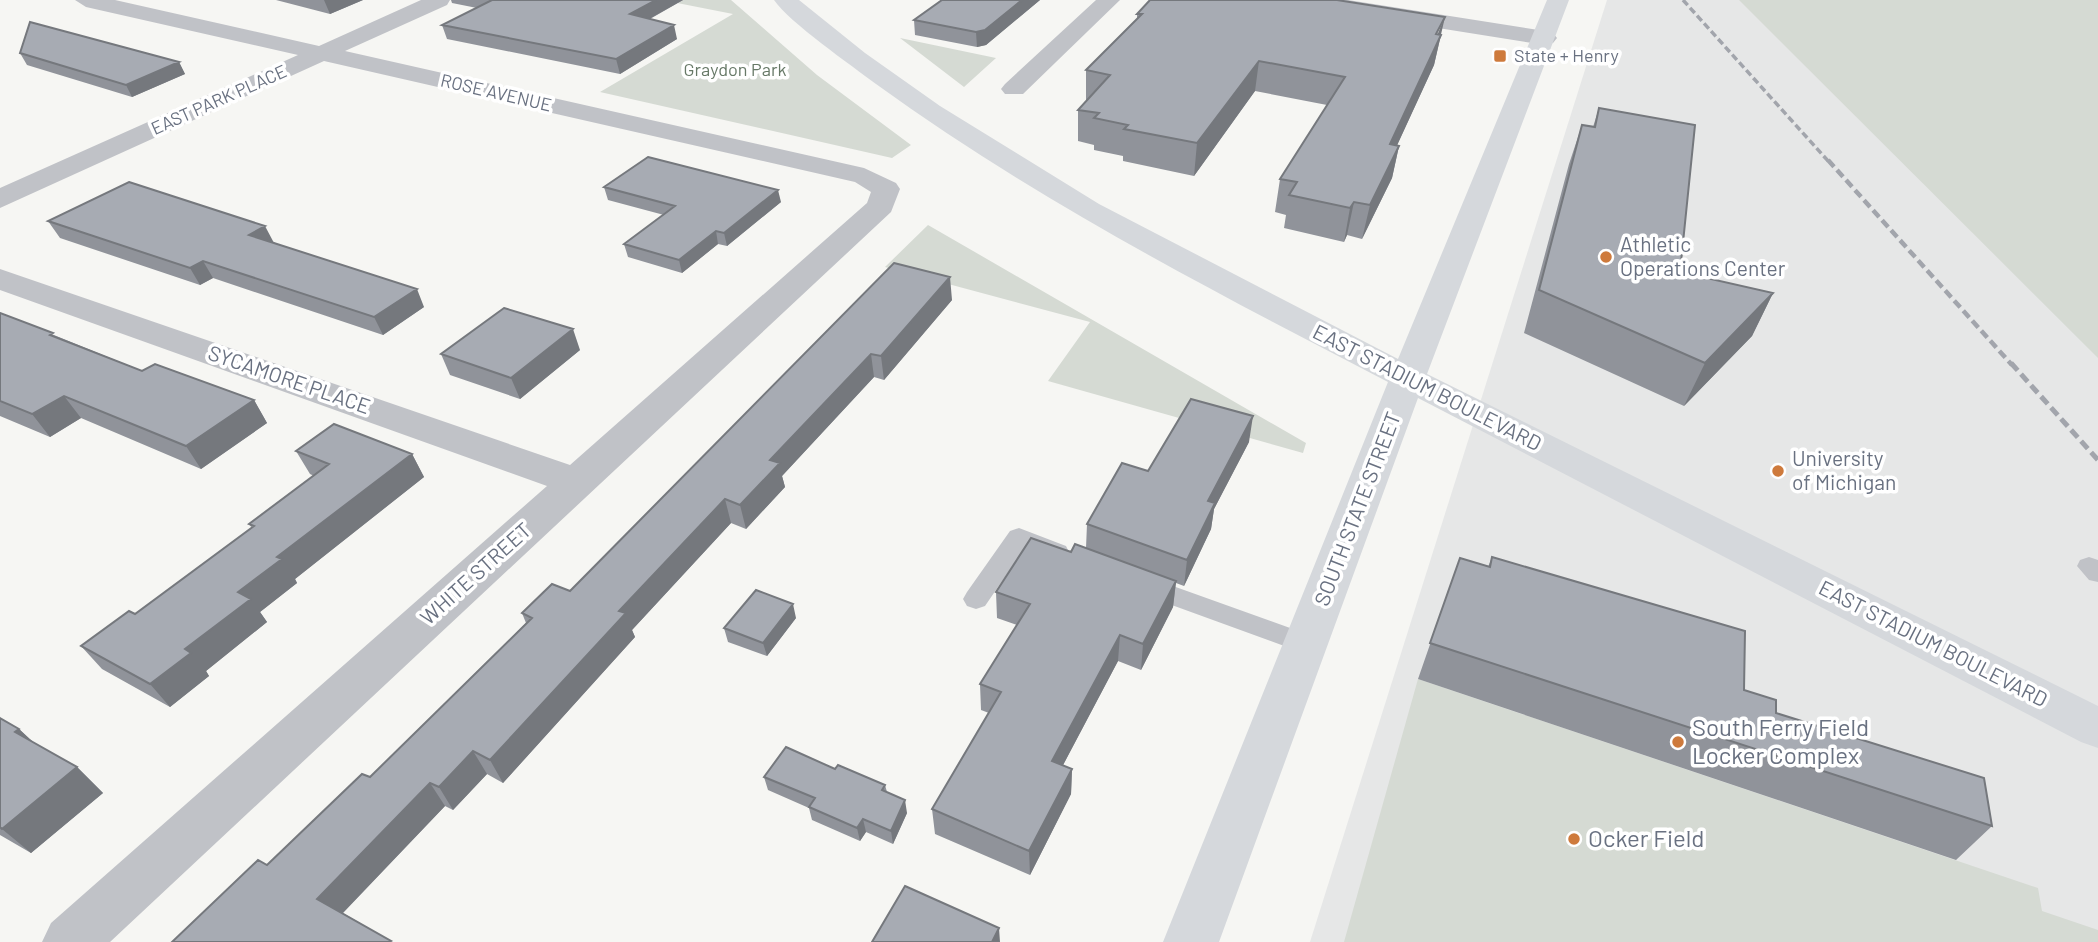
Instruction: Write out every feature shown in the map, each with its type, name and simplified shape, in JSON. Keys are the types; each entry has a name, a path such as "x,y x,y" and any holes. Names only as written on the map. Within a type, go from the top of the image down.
{"main road":[{"name":"EAST STADIUM BOULEVARD","path":"785,0 833,41 957,131 1079,203 1308,327 2098,728"},
{"name":"SOUTH STATE STREET","path":"1191,942 1428,326 1558,0"}],"street":[{"name":"ROSE AVENUE","path":"86,0 864,176 886,189 881,205"},
{"name":"EAST PARK PLACE","path":"0,199 439,0"},
{"path":"1014,89 1109,0"},
{"path":"1306,0 1545,38"},
{"name":"WHITE STREET","path":"70,942 881,205"},
{"name":"SYCAMORE PLACE","path":"0,279 577,482"}],"lane":[{"path":"976,599 1020,537 1084,562"},
{"path":"1123,576 1306,644"}],"shaded area":[{"name":"University of Michigan","path":"1607,0 2098,0 2098,942 1310,942"}],"green space":[{"name":"Graydon Park","path":"662,0 731,0 817,75 911,145 892,158 600,92 733,14"},
{"path":"1739,0 2098,0 2098,358"},
{"path":"900,38 996,58 964,87"},
{"path":"928,225 1306,443 1303,453 1048,381 1090,322 885,267"},
{"name":"Ocker Field","path":"1418,679 2038,888 2042,911 2098,930 2098,942 1344,942"}],"building":[{"path":"492,0 656,0 630,14 674,25 616,59 442,25"},
{"path":"942,0 1022,0 985,30 976,32 914,20"},
{"path":"1150,0 1337,0 1445,17 1436,34 1441,35 1390,144 1399,146 1370,205 1354,202 1350,208 1289,195 1297,182 1280,179 1345,77 1259,61 1197,143 1124,129 1128,125 1094,118 1099,113 1078,110 1110,75 1086,70 1142,14 1137,14"},
{"path":"30,22 179,62 126,85 20,53"},
{"name":"Athletic Operations Center","path":"1599,108 1695,125 1680,272 1773,293 1705,363 1539,290 1582,125 1595,127"},
{"path":"648,157 778,190 724,233 716,231 679,260 624,244 675,206 604,187"},
{"path":"129,182 265,226 249,235 417,289 374,317 203,261 190,268 48,221"},
{"path":"894,263 950,277 881,356 871,354 770,460 780,463 740,505 725,499 619,611 626,613 490,760 473,751 439,787 430,783 317,899 391,941 172,942 258,860 267,865 362,774 370,777 532,618 522,613 552,584 570,591"},
{"path":"504,308 573,329 511,378 441,354"},
{"path":"0,313 142,371 155,364 254,400 186,446 64,396 32,414 0,401"},
{"path":"1191,399 1253,416 1208,501 1215,503 1187,560 1087,524 1122,463 1148,471"},
{"path":"334,424 412,454 277,557 282,559 238,592 251,599 185,649 191,653 150,684 81,646 129,611 135,614 254,526 249,524 329,464 296,451"},
{"path":"1031,538 1071,552 1075,544 1176,581 1143,644 1120,635 1052,761 1072,769 1029,851 932,809 1001,692 980,684 1030,604 996,592"},
{"path":"1492,557 1745,631 1744,690 1776,700 1776,713 1984,778 1992,826 1430,643 1460,558 1490,567"},
{"path":"756,590 793,604 763,643 724,628"},
{"path":"0,718 19,729 15,732 77,767 2,829 0,827"},
{"path":"786,747 835,769 838,765 885,785 882,790 905,800 891,831 863,819 857,828 809,807 815,798 764,777"},
{"path":"905,886 999,928 992,942 872,942"}],"railway":[{"path":"1683,0 1829,162"},
{"path":"1828,160 2012,365"},
{"path":"2011,363 2098,460"}],"place":[{"name":"State + Henry","path":"1500,56"},
{"name":"Athletic Operations Center","path":"1606,257"},
{"name":"University of Michigan","path":"1778,471"},
{"name":"South Ferry Field Locker Complex","path":"1678,742"},
{"name":"Ocker Field","path":"1574,839"}]}
